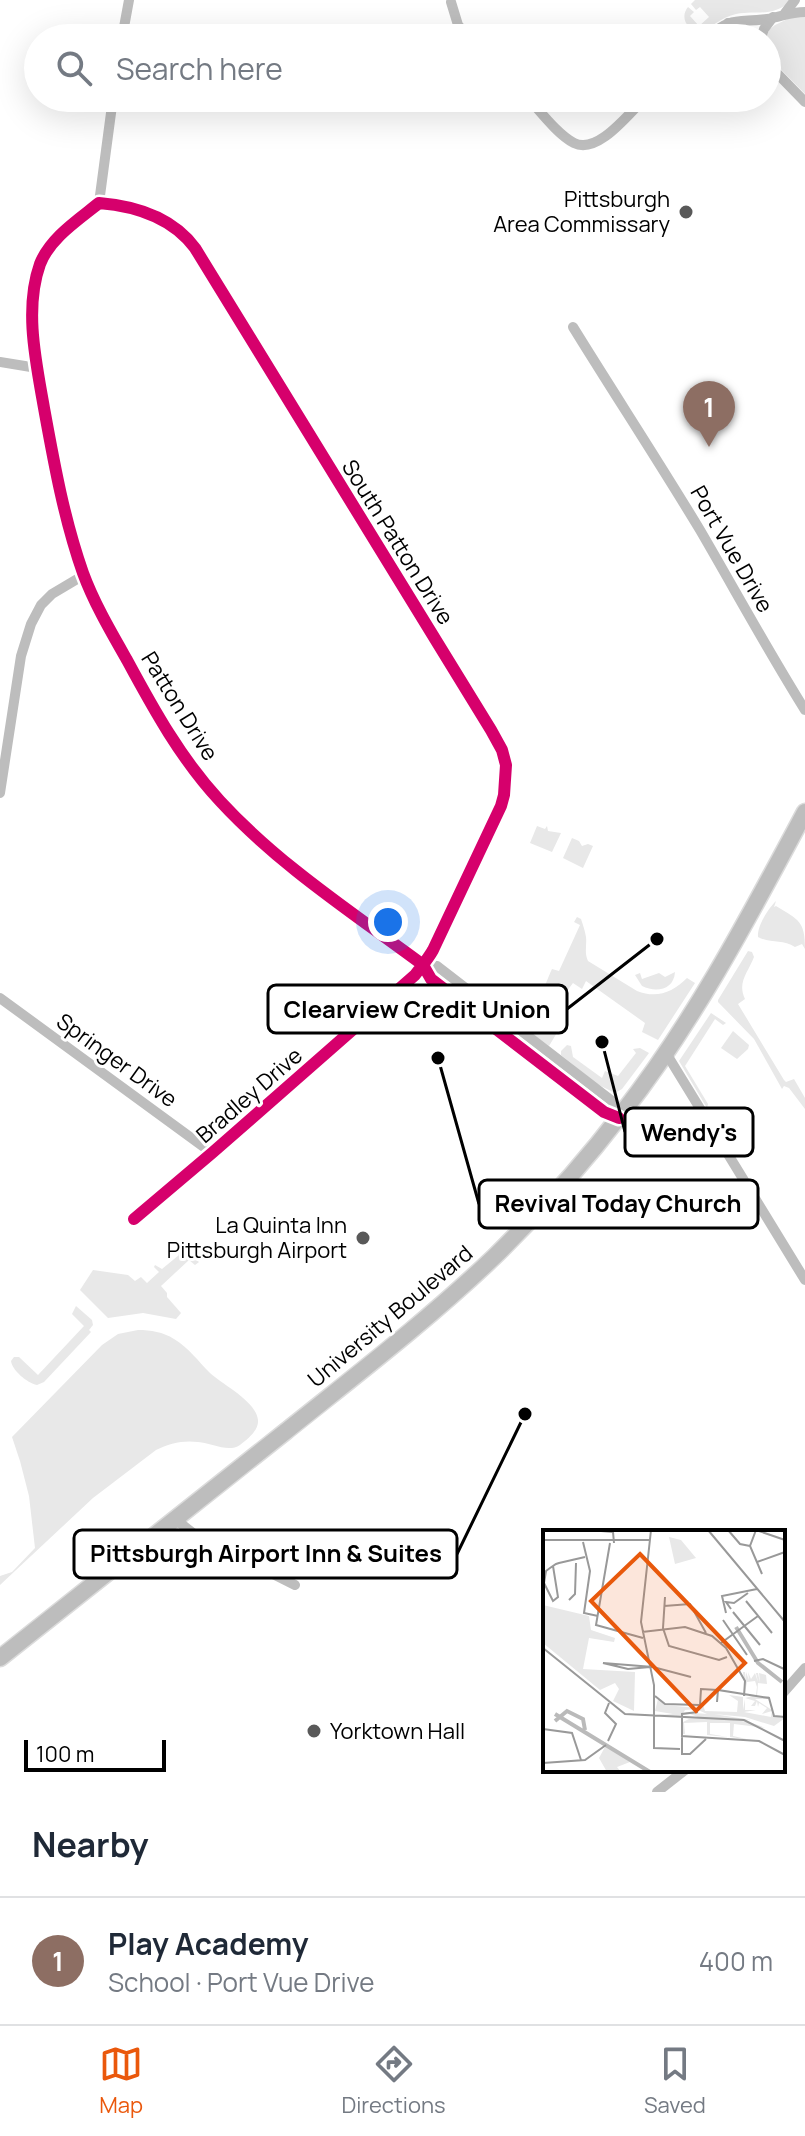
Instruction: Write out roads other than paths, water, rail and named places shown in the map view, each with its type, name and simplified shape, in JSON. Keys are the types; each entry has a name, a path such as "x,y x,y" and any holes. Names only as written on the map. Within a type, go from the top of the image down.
{"main road":[{"name":"University Boulevard","path":"0,1658 387,1350 476,1274 557,1191 619,1118 666,1053 739,935 805,812"}],"street":[{"path":"125,24 129,0"},
{"path":"785,13 795,0"},
{"path":"451,1 458,24"},
{"path":"728,23 805,12"},
{"path":"768,24 773,17"},
{"path":"781,77 805,102"},
{"path":"99,203 111,112"},
{"path":"542,112 568,139 580,145 600,141 630,112"},
{"name":"Patton Drive","path":"99,203 51,245 41,261 33,300 37,368 63,504 84,575 114,637 167,732 221,801 286,863 423,965 437,966 612,1101 619,1118"},
{"name":"South Patton Drive","path":"99,203 164,219 195,248 502,750 507,774 501,806 423,965"},
{"name":"Port Vue Drive","path":"573,327 698,527 805,710"},
{"path":"0,362 37,368"},
{"path":"0,793 27,633 47,599 59,588 84,575"},
{"name":"Bradley Drive","path":"134,1219 408,983 423,965"},
{"name":"Springer Drive","path":"0,998 212,1153"},
{"path":"666,1053 805,1280"},
{"path":"175,1519 194,1534 295,1585"},
{"path":"785,1691 805,1668"},
{"path":"657,1792 682,1772"}],"place":[{"name":"Pittsburgh Area Commissary","path":"686,212"},
{"name":"Play Academy","path":"709,447"},
{"name":"Clearview Credit Union","path":"657,939"},
{"name":"Wendy's","path":"602,1042"},
{"name":"Revival Today Church","path":"438,1058"},
{"name":"La Quinta Inn Pittsburgh Airport","path":"363,1238"},
{"name":"Pittsburgh Airport Inn & Suites","path":"525,1414"},
{"name":"Yorktown Hall","path":"314,1731"}]}
